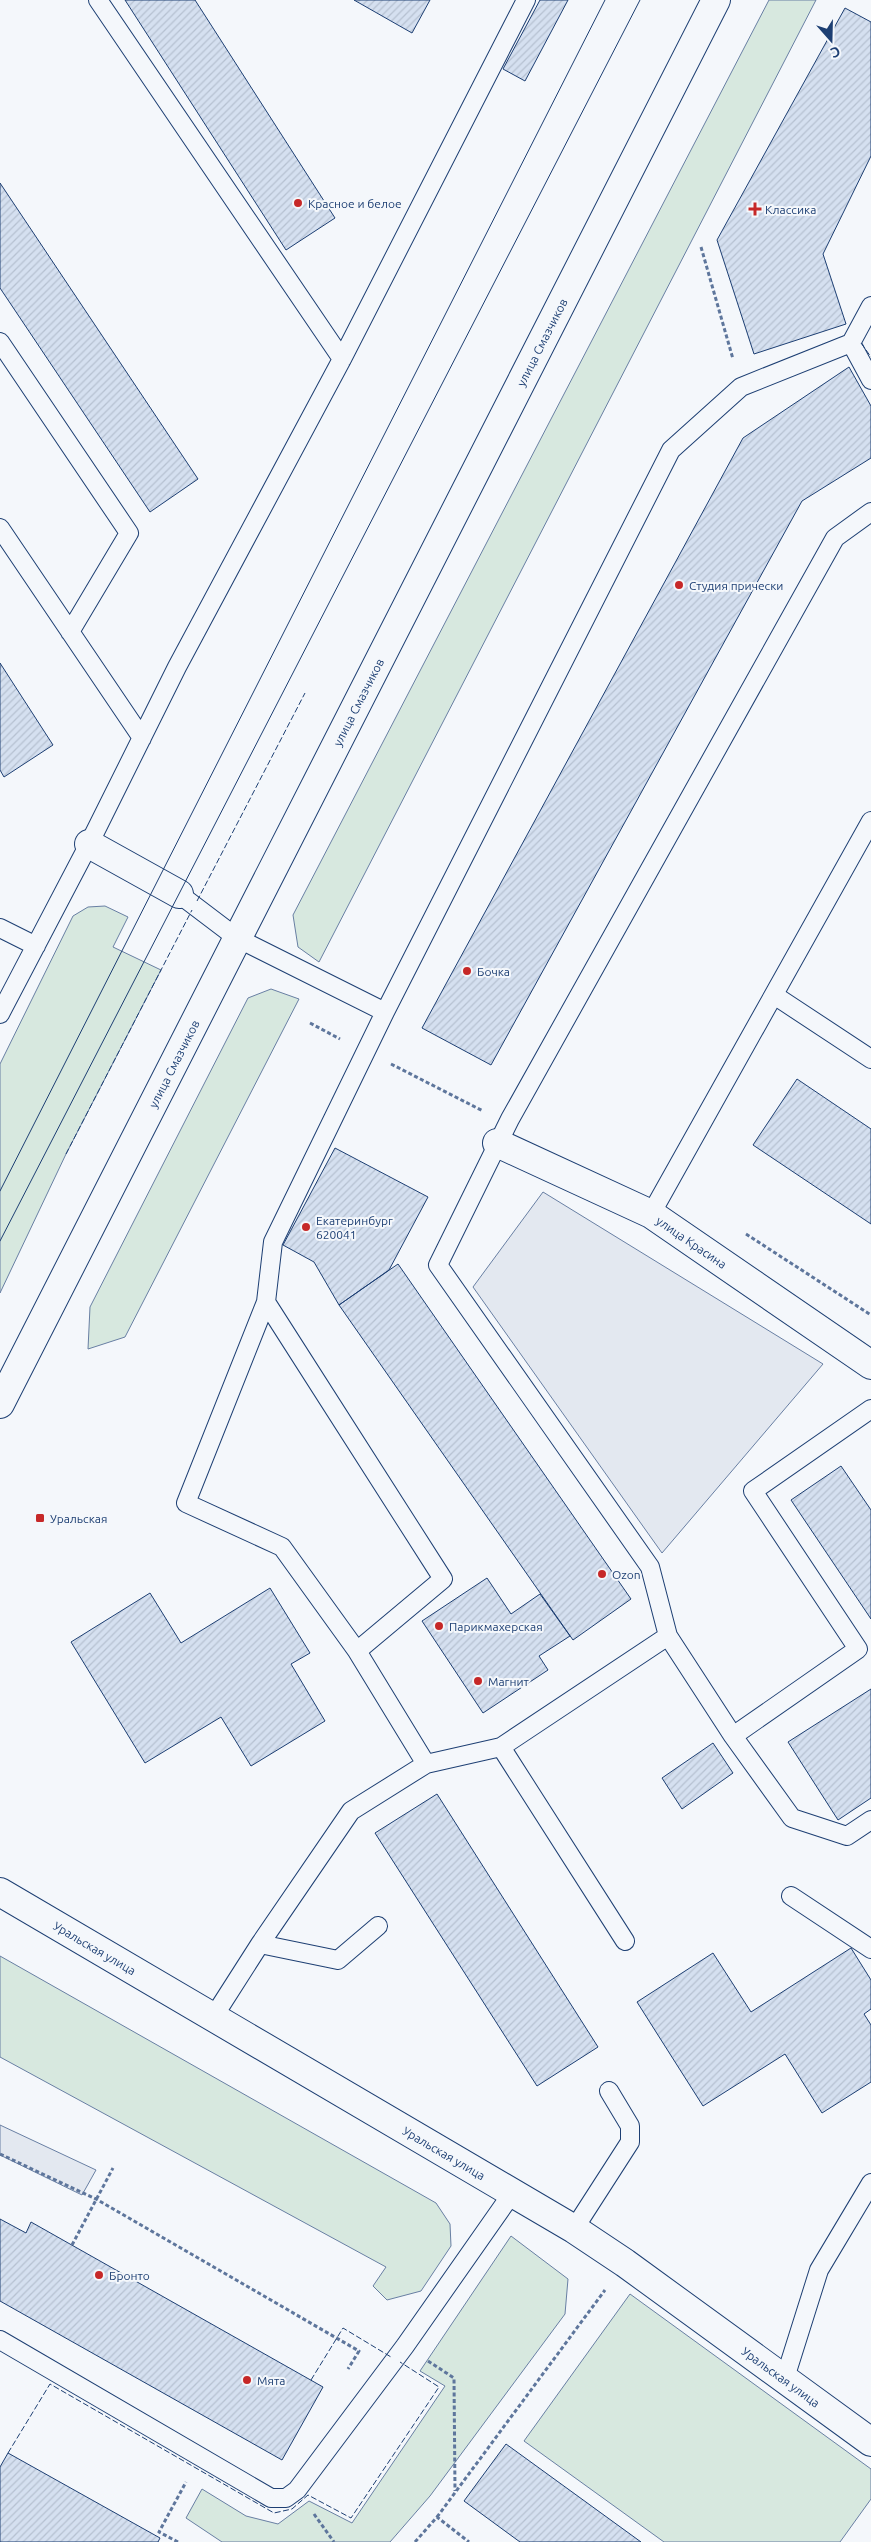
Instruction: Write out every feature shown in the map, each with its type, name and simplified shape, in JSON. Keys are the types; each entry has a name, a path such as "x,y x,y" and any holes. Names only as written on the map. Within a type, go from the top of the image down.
{"street":[{"name":"улица Смазчиков","path":"0,1404 716,0"},
{"path":"89,844 179,894"},
{"name":"улица Красина","path":"497,1143 651,1214 871,1365"},
{"name":"Уральская улица","path":"0,1892 574,2228 871,2442"}],"lane":[{"path":"98,0 342,359"},
{"path":"0,1014 89,844 176,668 342,359 526,0"},
{"path":"426,1764 357,1651 282,1547 186,1503 266,1302 273,1242 385,1012 671,450 742,387 851,342 871,306"},
{"path":"0,342 129,533 70,632"},
{"path":"851,342 871,380"},
{"path":"871,512 835,538 497,1143 438,1265 650,1567 668,1636 734,1736 792,1818 847,1836 871,1820"},
{"path":"0,528 142,738"},
{"path":"651,1214 871,821"},
{"path":"179,894 237,938 385,1012"},
{"path":"0,928 36,946"},
{"path":"774,995 871,1059"},
{"path":"266,1302 444,1578 357,1651"},
{"path":"734,1736 858,1649 753,1491 871,1409"},
{"path":"214,2016 260,1944 351,1811 426,1764 502,1747 668,1636"},
{"path":"502,1747 625,1941"},
{"path":"791,1896 871,1949"},
{"path":"260,1944 338,1960 378,1926"},
{"path":"574,2228 630,2142 630,2126 609,2091"},
{"path":"784,2378 819,2270 871,2183"},
{"path":"0,2340 271,2498 286,2498 297,2490 405,2346 513,2192"}],"path":[{"path":"700,247 733,360"},
{"path":"0,2154 96,2199 359,2351 344,2376"},
{"path":"72,2245 113,2168"},
{"path":"415,2542 437,2517 625,2263"},
{"path":"405,2346 454,2378 455,2492"},
{"path":"178,2542 159,2532 201,2458"},
{"path":"437,2517 469,2542"}],"shaded area":[{"path":"769,0 816,0 319,962 298,947 293,915"},
{"path":"105,906 128,917 113,947 161,970 66,1154 0,1293 0,1064 73,916 88,907"},
{"path":"271,989 299,999 125,1337 88,1349 90,1307 248,998"},
{"path":"543,1192 823,1364 662,1553 473,1287"},
{"path":"0,1956 436,2203 450,2224 451,2246 421,2291 387,2300 373,2286 386,2267 0,2057"},
{"path":"0,2125 96,2170 82,2195 0,2155"},
{"path":"511,2236 568,2279 565,2314 430,2496 390,2542 222,2542 186,2518 202,2489 246,2516 278,2524 309,2501 352,2523 445,2386 420,2371"},
{"path":"630,2294 871,2469 871,2499 840,2542 664,2542 524,2441"}],"building":[{"path":"125,0 195,0 335,218 286,250"},
{"path":"354,0 430,0 412,33"},
{"path":"540,0 568,0 525,81 503,69"},
{"path":"845,8 871,22 871,156 823,254 846,324 754,354 717,240"},
{"path":"0,183 198,479 150,512 0,288"},
{"path":"849,367 871,406 871,458 802,501 491,1065 422,1028 743,438"},
{"path":"0,663 53,745 4,777 0,770"},
{"path":"797,1079 871,1129 871,1224 753,1145"},
{"path":"335,1148 428,1197 389,1270 339,1305 314,1262 283,1245"},
{"path":"398,1264 631,1599 573,1640 339,1305"},
{"path":"841,1466 871,1510 871,1619 791,1500"},
{"path":"487,1578 511,1614 540,1594 570,1636 539,1656 548,1670 483,1713 422,1621"},
{"path":"270,1588 310,1653 291,1664 325,1721 251,1766 221,1717 145,1763 71,1642 150,1593 181,1643"},
{"path":"871,1689 871,1798 838,1820 788,1742"},
{"path":"713,1743 733,1773 682,1809 662,1778"},
{"path":"437,1794 598,2047 537,2086 375,1833"},
{"path":"851,1948 871,1980 871,2009 864,2014 871,2025 871,2082 822,2113 785,2054 703,2106 637,2002 713,1953 751,2012"},
{"path":"0,2219 26,2233 31,2222 323,2387 282,2460 0,2301"},
{"path":"506,2444 641,2542 520,2542 464,2501"},
{"path":"8,2453 160,2538 158,2542 0,2542 0,2467"}],"tram line":[{"path":"0,1191 605,0"},
{"path":"0,1241 640,0"}],"fence":[{"path":"861,343 871,357"},
{"path":"197,901 305,693"},
{"path":"66,1154 192,910"},
{"path":"311,2380 343,2328 391,2357"},
{"path":"8,2453 50,2384 274,2513 292,2509 308,2495 351,2518 439,2387 400,2362"}],"place":[{"name":"Красное и белое","path":"298,203"},
{"name":"Классика","path":"755,209"},
{"name":"Студия прически","path":"679,585"},
{"name":"Бочка","path":"467,971"},
{"name":"Екатеринбург 620041","path":"306,1227"},
{"name":"Уральская","path":"40,1518"},
{"name":"Ozon","path":"602,1574"},
{"name":"Парикмахерская","path":"439,1626"},
{"name":"Магнит","path":"478,1681"},
{"name":"Бронто","path":"99,2275"},
{"name":"Мята","path":"247,2380"}]}
